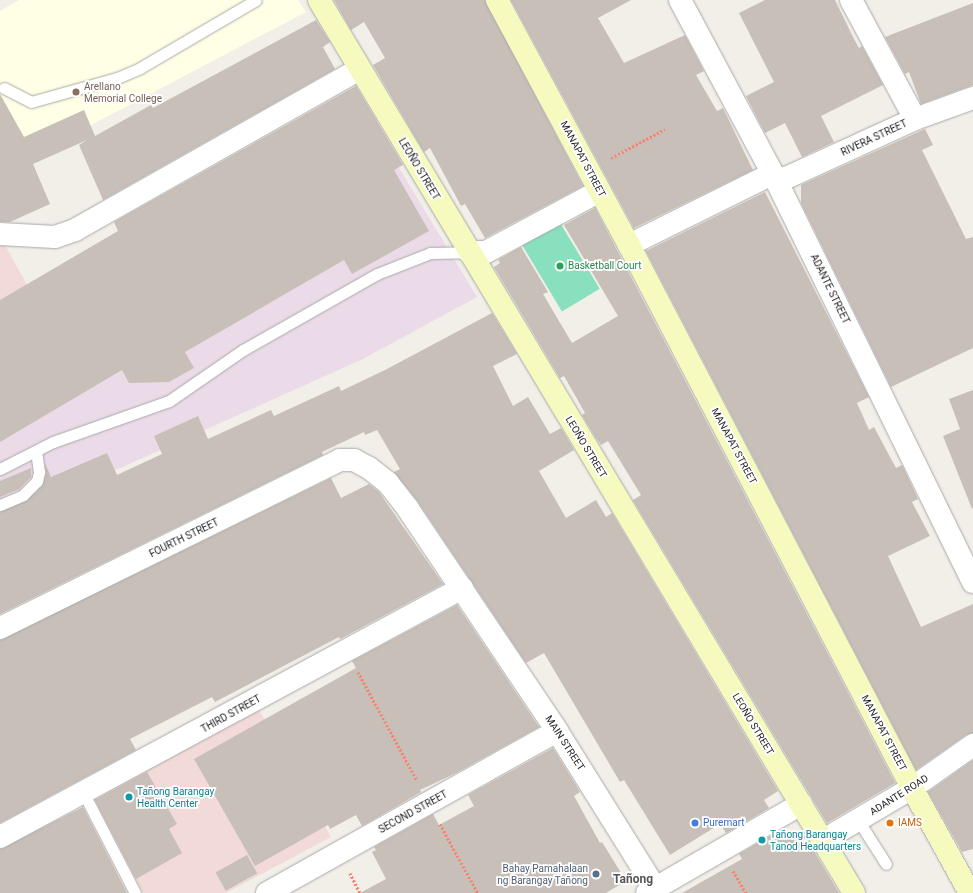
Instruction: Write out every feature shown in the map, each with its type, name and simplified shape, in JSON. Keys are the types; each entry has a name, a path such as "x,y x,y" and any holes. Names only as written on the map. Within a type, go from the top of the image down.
{"main road":[{"name":"LEOÑO STREET","path":"319,0 854,893"},
{"name":"MANAPAT STREET","path":"497,0 629,245 912,788 970,893"}],"street":[{"name":"ADANTE STREET","path":"680,0 775,178 973,582"},
{"name":"RIVERA STREET","path":"629,245 766,177 786,178 915,119 852,0"},
{"path":"0,234 55,237 75,230 360,69"},
{"path":"915,119 973,98"},
{"path":"469,252 486,252 600,191"},
{"name":"FOURTH STREET","path":"0,628 340,460 354,460 369,468"},
{"name":"MAIN STREET","path":"369,468 388,483 404,503 557,730 651,891 801,804"},
{"name":"THIRD STREET","path":"0,838 84,794 462,588"},
{"name":"SECOND STREET","path":"268,893 557,730"},
{"name":"ADANTE ROAD","path":"822,841 912,788 973,745"}],"lane":[{"path":"4,88 31,102 117,78 140,68 256,0"},
{"path":"0,469 36,451 169,401 243,350 377,274 430,252 469,252"},
{"path":"0,505 23,496 37,481 38,472 36,451"},
{"path":"84,794 135,893"},
{"path":"858,820 886,864"}],"path":[{"path":"589,170 665,129"},
{"path":"347,651 478,893"}],"shaded area":[{"name":"Arellano Memorial College","path":"19,0 298,0 306,12 0,173 0,11"},
{"path":"372,123 477,297 363,359 0,522 0,337"},
{"path":"0,236 43,314 0,337"},
{"path":"258,708 331,837 226,893 143,893 91,798"}],"green space":[{"name":"Basketball Court","path":"559,221 600,289 562,311 521,244"}],"building":[{"path":"334,0 485,0 583,186 485,238 465,204 461,206 430,148 424,152 373,65 385,58 364,22 351,30"},
{"path":"511,0 631,0 598,18 624,63 685,35 704,71 696,75 717,111 723,108 753,170 634,228"},
{"path":"765,0 835,0 859,48 862,46 883,85 821,116 834,142 802,157 785,123 765,133 746,96 774,82 739,13"},
{"path":"973,3 973,85 921,104 909,72 905,74 885,37"},
{"path":"316,20 330,42 323,47 335,69 103,200 79,145 87,140 33,164 50,204 10,222 0,222 0,94 24,137 84,110 95,136 151,105 153,108"},
{"path":"356,86 403,165 394,170 429,231 352,274 344,260 185,352 194,368 169,382 129,383 122,370 0,442 0,300 118,231 114,222"},
{"path":"925,129 933,145 922,150 966,239 973,237 973,348 891,387 801,203 801,185"},
{"path":"765,192 869,397 857,403 869,430 874,427 896,468 902,465 918,499 912,502 930,536 888,556 921,627 973,604 973,733 966,735 916,770 646,251"},
{"path":"595,208 895,783 827,823 633,500 641,495 608,441 601,445 596,438 582,415 585,413 564,376 560,378 494,267 500,263 498,260 521,247 548,292 543,294 572,343 618,316 564,225"},
{"path":"492,313 517,354 493,366 513,406 528,397 550,434 561,428 574,450 539,471 566,518 596,500 606,517 612,513 778,791 764,800 769,808 726,833 720,824 670,855 624,780 620,782 544,653 526,663 418,502 394,472 400,469 377,430 365,435 364,432 322,452 323,455 0,614 0,512 26,501 42,486 46,473 45,463 51,477 107,453 117,475 162,454 154,436 198,416 208,439 271,410 274,416 339,386 341,391 387,369"},
{"path":"973,390 972,509 943,436 960,429 949,399"},
{"path":"31,468 31,477 19,489 0,497 0,481"},
{"path":"331,478 341,498 369,484 379,492 443,584 340,639 339,637 215,702 212,697 130,739 136,750 0,823 0,640"},
{"path":"457,605 539,727 456,773 420,790 421,792 362,826 356,815 330,829 328,825 255,866 194,759 356,668 352,661"},
{"path":"553,748 580,792 574,796 600,843 602,842 626,881 606,893 360,893 386,879 372,852 376,850 374,847 433,814 439,825 474,806 468,795"},
{"path":"973,760 973,849 962,852 928,792"},
{"path":"147,772 177,824 169,829 182,853 136,879 95,800"},
{"path":"83,807 127,893 0,893 0,849"},
{"path":"782,829 788,839 802,831 839,893 682,893 742,859 739,854"},
{"path":"247,855 257,873 226,891 216,872"}],"place":[{"name":"Arellano Memorial College","path":"76,92"},
{"name":"Basketball Court","path":"560,266"},
{"name":"Tañong Barangay Health Center","path":"129,797"},
{"name":"Puremart","path":"695,823"},
{"name":"IAMS","path":"890,823"},
{"name":"Tañong Barangay Tanod Headquarters","path":"762,840"},
{"name":"Bahay Pamahalaan ng Barangay Tañong","path":"596,874"}],"district":[{"name":"Tañong","path":"633,880"}]}
